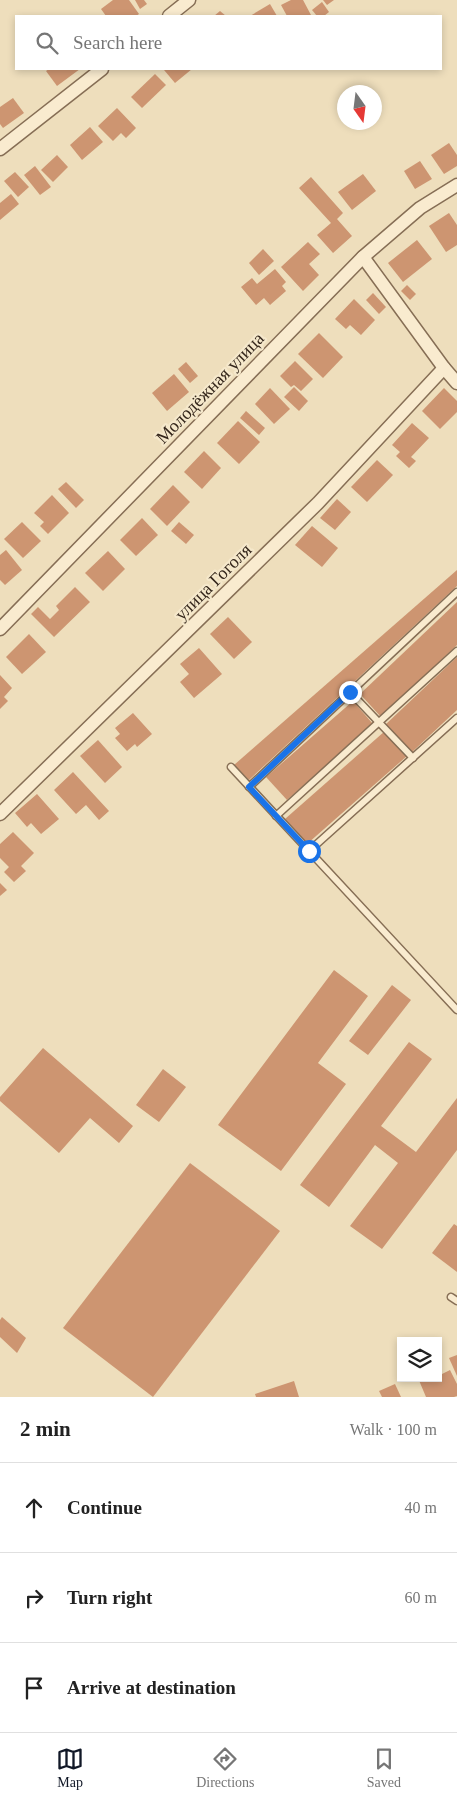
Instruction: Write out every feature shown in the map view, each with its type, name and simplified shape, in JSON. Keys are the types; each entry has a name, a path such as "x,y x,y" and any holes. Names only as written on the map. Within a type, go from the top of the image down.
{"street":[{"path":"169,15 189,0"},
{"path":"0,149 101,70"},
{"name":"Молодёжная улица","path":"0,629 363,257 420,208 457,185"},
{"path":"363,257 457,383"},
{"name":"улица Гоголя","path":"0,814 318,504 444,368"}],"lane":[{"path":"249,787 457,592"},
{"path":"276,816 457,651"},
{"path":"350,692 413,758"},
{"path":"309,851 457,718"},
{"path":"231,767 457,1010"},
{"path":"451,1297 457,1301"}],"building":[{"path":"113,0 129,0 139,14 105,15 101,9"},
{"path":"135,0 144,0 147,4 140,9"},
{"path":"291,0 303,0 311,15 286,15 281,5"},
{"path":"323,0 334,0 327,5"},
{"path":"322,2 329,12 325,15 316,15 312,10"},
{"path":"270,4 276,15 252,15"},
{"path":"220,11 225,15 215,15"},
{"path":"48,70 79,70 57,86 46,71"},
{"path":"164,70 191,70 175,83"},
{"path":"155,74 166,85 142,108 131,97"},
{"path":"13,98 24,113 3,128 0,124 0,107"},
{"path":"117,108 136,128 126,138 121,133 113,141 98,126"},
{"path":"90,127 103,142 82,160 70,145"},
{"path":"449,143 457,155 457,166 444,174 431,155"},
{"path":"57,155 68,167 53,182 41,170"},
{"path":"420,161 432,179 415,189 404,171"},
{"path":"35,166 51,187 40,195 24,175"},
{"path":"15,172 29,187 18,197 4,181"},
{"path":"363,174 376,191 352,210 338,192"},
{"path":"311,177 343,213 337,219 352,236 333,253 317,235 331,223 299,188"},
{"path":"11,194 19,204 0,220 0,203"},
{"path":"449,213 457,225 457,245 446,252 429,226"},
{"path":"417,240 432,259 403,282 388,263"},
{"path":"308,242 320,254 309,264 319,275 303,291 281,267"},
{"path":"263,249 274,261 259,275 249,263"},
{"path":"275,269 286,282 282,286 286,291 270,305 264,298 256,305 241,287 252,278 257,284"},
{"path":"407,285 416,294 410,300 401,291"},
{"path":"373,293 386,307 379,314 366,300"},
{"path":"354,299 375,320 361,335 350,325 346,329 335,319"},
{"path":"319,333 343,357 323,378 298,354"},
{"path":"295,361 313,379 301,391 294,385 291,387 280,376"},
{"path":"186,362 198,376 190,383 178,369"},
{"path":"174,374 189,392 167,411 152,393"},
{"path":"294,387 308,401 299,411 284,397"},
{"path":"270,388 290,409 274,424 255,404"},
{"path":"444,388 457,401 457,412 440,429 422,411"},
{"path":"246,411 265,428 259,435 240,418"},
{"path":"238,421 260,442 239,464 217,443"},
{"path":"412,423 429,438 411,457 416,461 409,468 396,456 400,452 392,445"},
{"path":"204,451 221,468 202,489 184,472"},
{"path":"377,460 393,475 367,502 351,487"},
{"path":"66,482 84,500 76,508 58,489"},
{"path":"173,485 190,502 167,526 150,509"},
{"path":"52,495 69,513 48,534 40,526 44,522 34,513"},
{"path":"337,499 351,512 335,530 320,518"},
{"path":"142,518 158,535 136,556 120,540"},
{"path":"22,522 41,541 23,558 4,539"},
{"path":"179,522 194,535 186,544 171,531"},
{"path":"312,526 338,548 322,567 295,545"},
{"path":"6,550 22,570 5,585 0,580 0,555"},
{"path":"108,551 125,569 103,591 85,573"},
{"path":"457,570 457,586 249,780 234,765"},
{"path":"75,587 90,602 54,637 31,614 38,607 50,619 59,610 56,606"},
{"path":"457,602 457,645 381,717 360,694"},
{"path":"228,617 252,642 234,659 210,634"},
{"path":"29,634 46,652 22,674 6,657"},
{"path":"199,648 222,674 194,698 180,682 189,674 180,664"},
{"path":"457,657 457,710 411,753 385,725"},
{"path":"0,675 12,688 4,697 8,701 0,709"},
{"path":"353,701 373,724 287,800 266,777"},
{"path":"133,713 152,734 137,747 135,744 127,751 115,738 120,734 115,728"},
{"path":"385,731 407,756 307,844 285,819"},
{"path":"98,740 122,767 105,783 80,756"},
{"path":"73,772 109,811 99,820 86,805 76,814 54,790"},
{"path":"37,794 59,819 41,834 31,823 27,827 15,813"},
{"path":"13,832 34,853 21,866 26,871 14,882 4,872 9,867 0,858 0,844"},
{"path":"0,883 7,890 0,896"},
{"path":"334,970 368,996 318,1063 346,1084 281,1171 218,1125"},
{"path":"392,985 411,1000 368,1055 349,1041"},
{"path":"409,1042 432,1059 381,1126 416,1152 457,1098 457,1150 382,1249 350,1226 398,1163 375,1145 329,1207 300,1185"},
{"path":"43,1048 133,1126 119,1143 90,1118 59,1153 0,1101 0,1097"},
{"path":"163,1069 186,1087 159,1122 136,1105"},
{"path":"190,1163 280,1231 153,1397 63,1328"},
{"path":"454,1224 457,1226 457,1272 432,1253"},
{"path":"2,1317 26,1338 17,1353 0,1337 0,1320"},
{"path":"457,1355 457,1376 449,1358"},
{"path":"450,1370 457,1384 457,1396 426,1397 420,1382 442,1382 442,1374"},
{"path":"294,1381 299,1397 256,1397 255,1394"},
{"path":"395,1384 401,1397 382,1397 379,1391"}],"route":[{"path":"309,851 249,787 350,692"}]}
